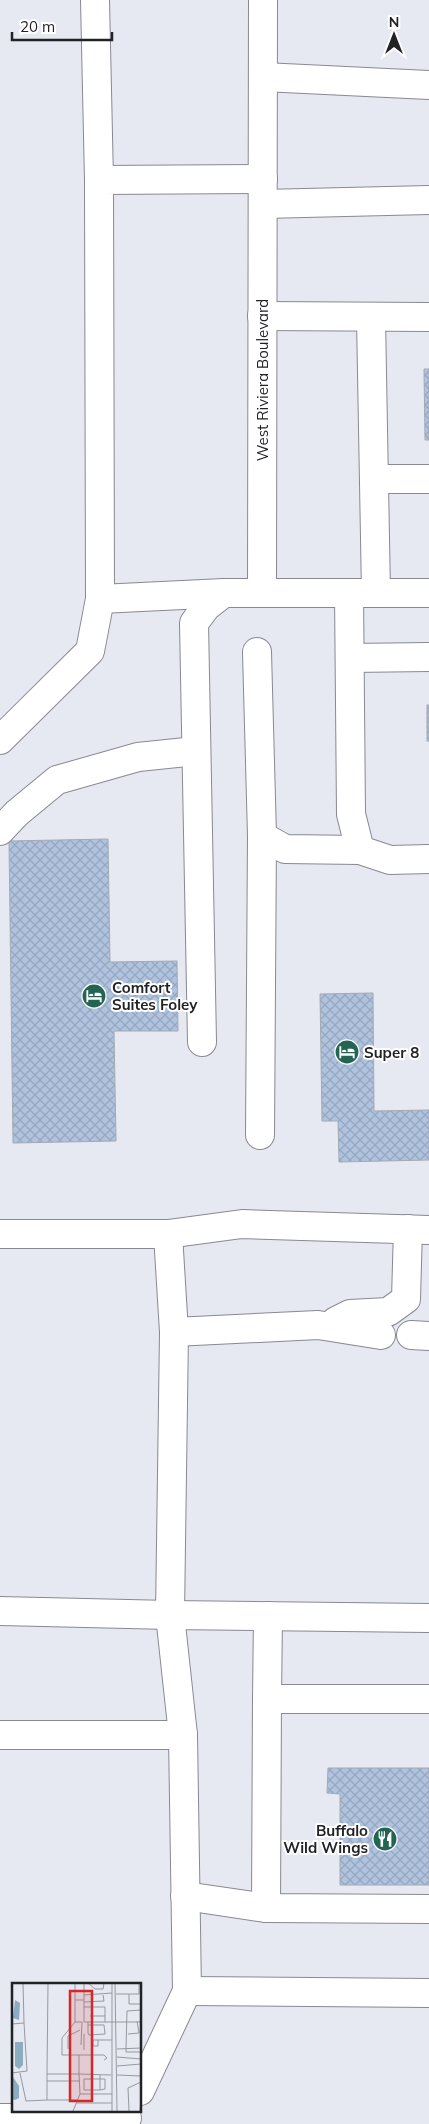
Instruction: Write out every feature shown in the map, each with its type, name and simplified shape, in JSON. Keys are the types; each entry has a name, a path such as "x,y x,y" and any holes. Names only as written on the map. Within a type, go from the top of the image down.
{"street":[{"path":"0,740 90,651 100,599 99,180 95,0"},
{"name":"West Riviera Boulevard","path":"262,593 263,0"},
{"path":"263,76 429,85"},
{"path":"99,180 263,192 429,200"},
{"path":"262,316 429,317"},
{"path":"372,318 376,593"},
{"path":"374,479 429,479"},
{"path":"100,599 224,593 429,593"},
{"path":"202,1042 194,624 206,608 224,593"},
{"path":"349,593 351,814 360,850"},
{"path":"257,652 262,836 260,1135"},
{"path":"350,658 429,657"},
{"path":"0,832 17,813 57,780 138,757 196,751"},
{"path":"262,836 285,849 360,850 390,860 429,859"},
{"path":"0,1234 168,1234 242,1224 419,1229 406,1299 388,1312 350,1314 326,1326"},
{"path":"141,2089 187,1991 182,1735 170,1615 174,1332 168,1234"},
{"path":"174,1332 284,1325 326,1326 381,1335"},
{"path":"0,1611 429,1618"},
{"path":"266,1908 268,1616"},
{"path":"267,1699 429,1699"},
{"path":"0,1735 182,1735"},
{"path":"185,1896 266,1908 429,1908"},
{"path":"187,1991 429,1993"},
{"path":"0,2118 127,2118"}],"building":[{"path":"424,369 429,369 429,440 425,440"},
{"path":"427,705 429,705 429,741 427,741"},
{"name":"Comfort Suites Foley","path":"108,839 110,962 177,961 178,1031 114,1031 116,1141 13,1143 9,841"},
{"name":"Super 8","path":"373,993 374,1111 429,1110 429,1160 339,1162 338,1121 322,1121 320,994"},
{"name":"Buffalo Wild Wings","path":"328,1768 429,1768 429,1885 340,1885 340,1794 327,1793"}],"place":[{"name":"Comfort Suites Foley","path":"94,996"},
{"name":"Super 8","path":"347,1052"},
{"name":"Buffalo Wild Wings","path":"385,1839"}]}
